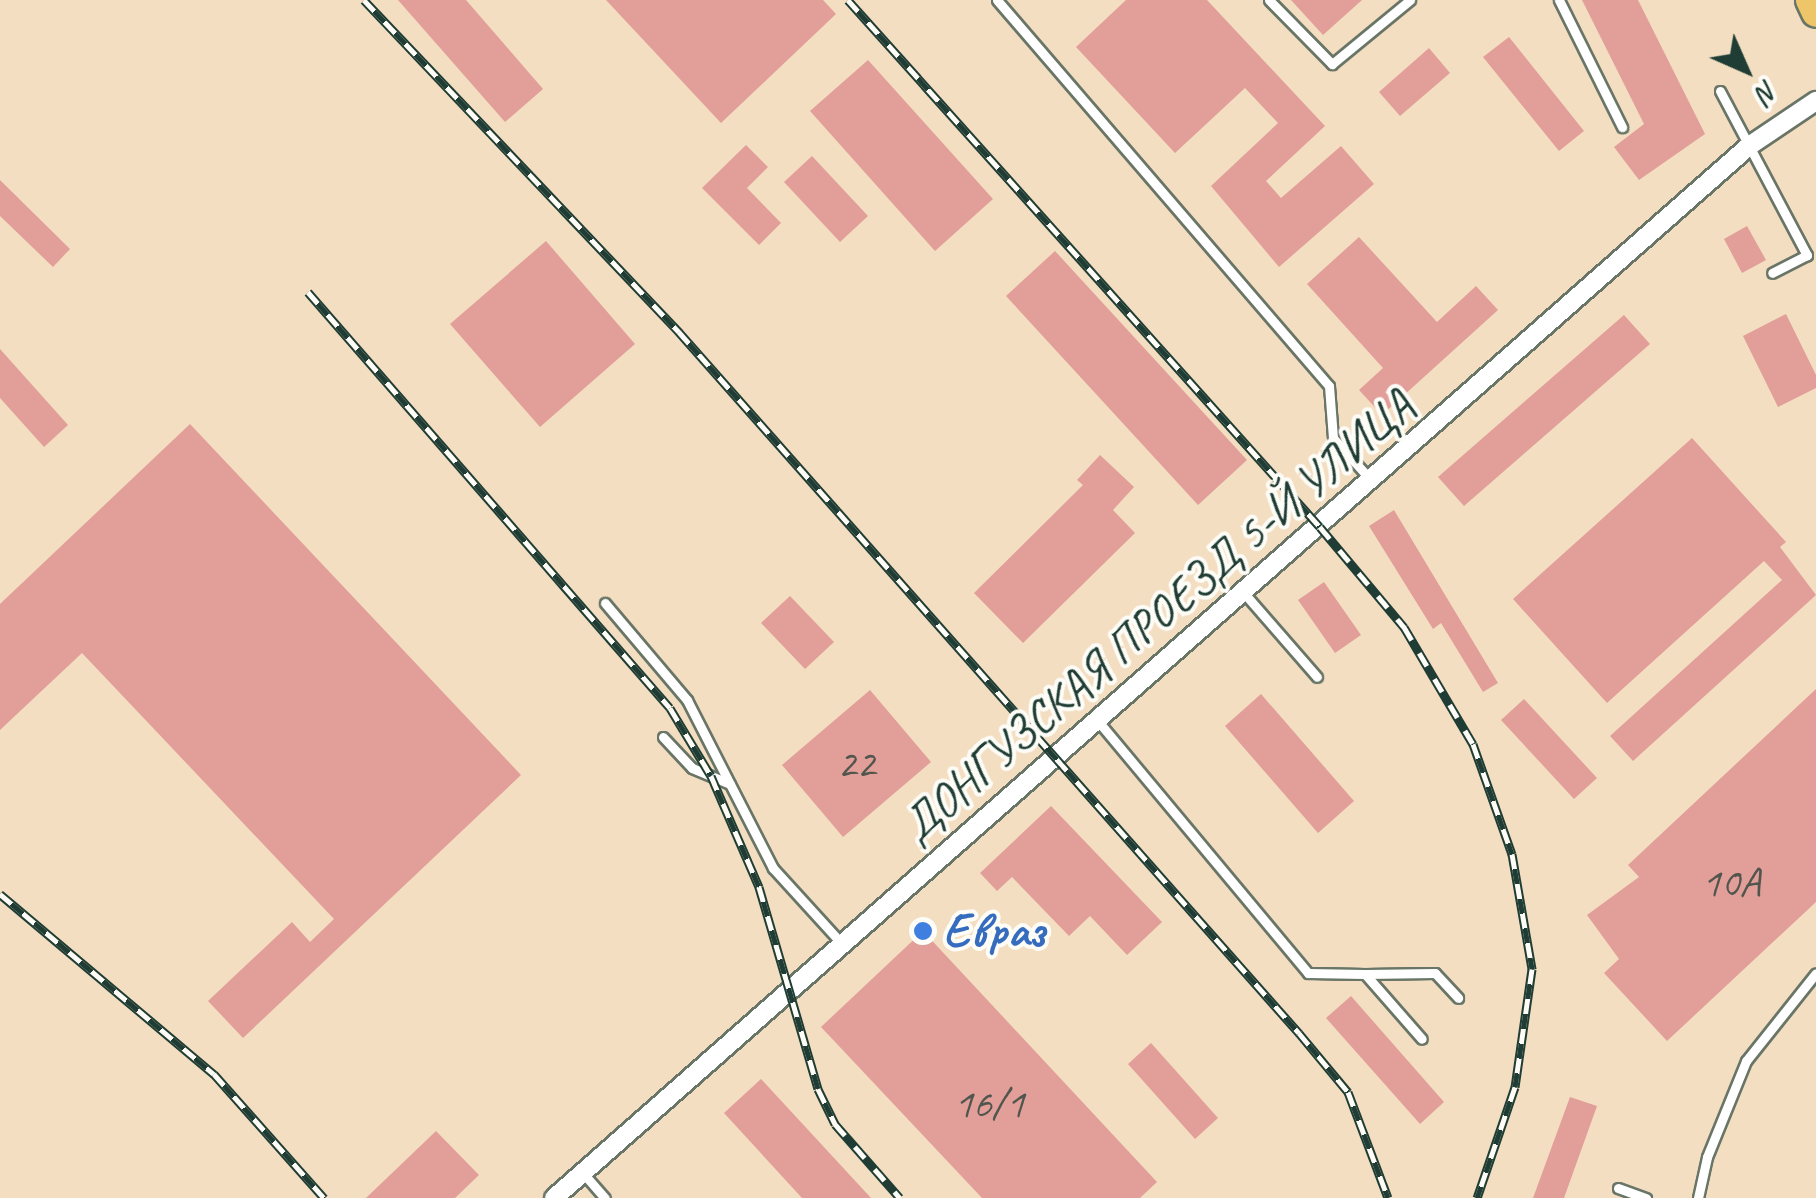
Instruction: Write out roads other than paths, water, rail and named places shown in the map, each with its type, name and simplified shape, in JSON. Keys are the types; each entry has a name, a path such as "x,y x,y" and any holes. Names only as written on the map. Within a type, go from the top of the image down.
{"highway":[{"path":"1810,0 1816,13"}],"street":[{"name":"ДОНГУЗСКАЯ ПРОЕЗД 5-Й УЛИЦА","path":"554,1198 1749,146 1816,101"}],"lane":[{"path":"997,0 1329,386 1333,438 1372,481"},
{"path":"1269,0 1332,64 1410,0"},
{"path":"1559,0 1622,128"},
{"path":"1720,92 1807,255 1772,273"},
{"path":"1244,593 1318,677"},
{"path":"604,603 687,700 773,868 843,945"},
{"path":"1098,722 1308,973 1436,973 1458,998"},
{"path":"663,737 692,768 730,784"},
{"path":"1698,1198 1707,1157 1746,1061 1816,973"},
{"path":"1365,974 1422,1039"},
{"path":"583,1173 605,1198"},
{"path":"1618,1188 1646,1198"}],"railway":[{"path":"364,0 679,332 1299,1033 1348,1092 1388,1198"},
{"path":"848,0 1320,527 1404,627 1473,744 1512,854 1532,969 1515,1087 1477,1198"},
{"path":"308,292 670,708 711,776 759,887 818,1089 835,1124 900,1198"},
{"path":"0,894 214,1074 324,1198"}],"place":[{"name":"Евраз","path":"923,931"}]}
